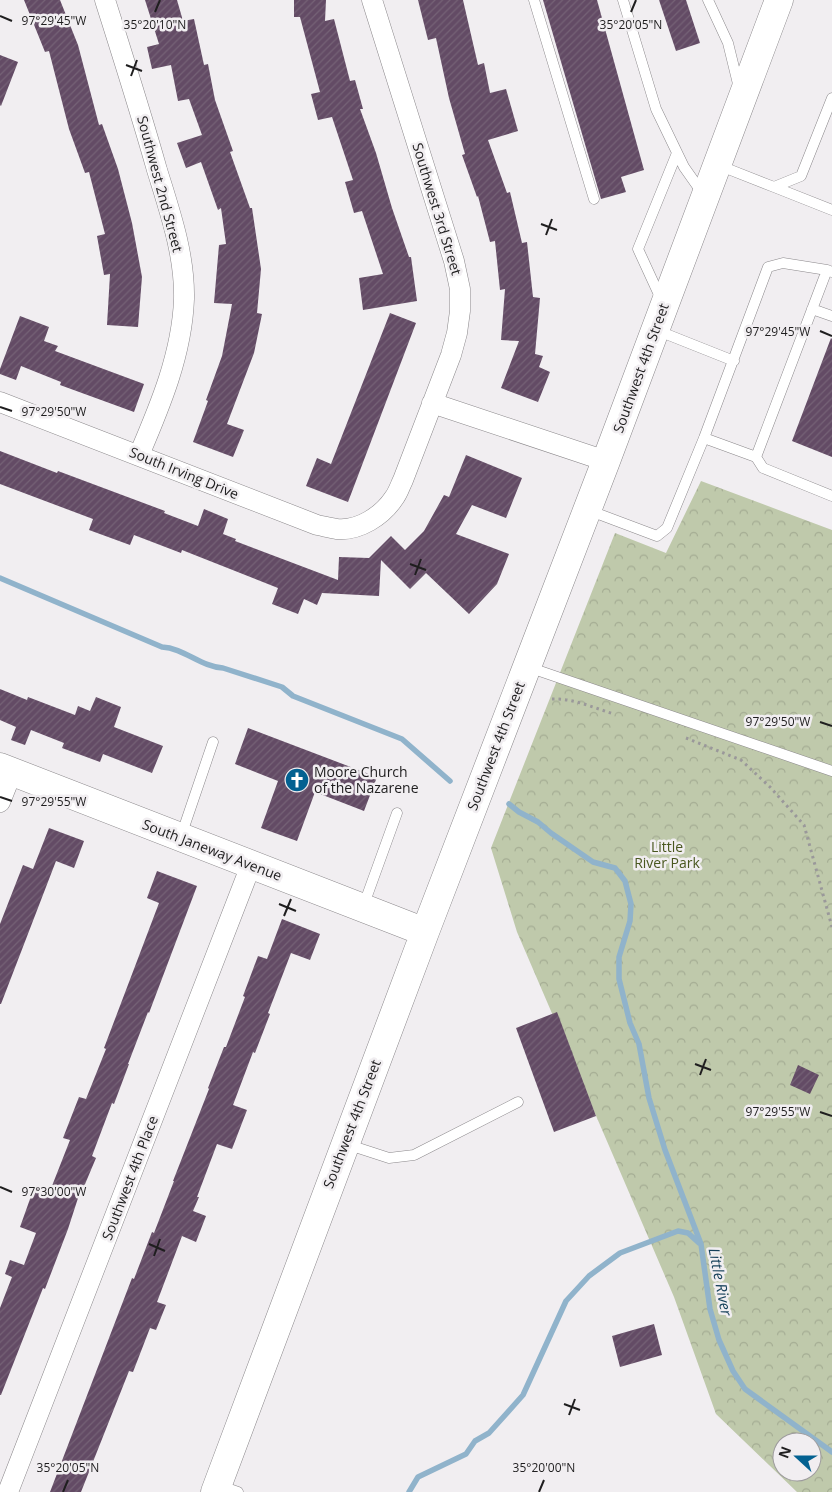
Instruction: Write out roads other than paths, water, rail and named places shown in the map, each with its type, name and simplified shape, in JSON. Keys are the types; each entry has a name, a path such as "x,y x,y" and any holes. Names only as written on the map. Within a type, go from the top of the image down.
{"main road":[{"name":"Southwest 4th Street","path":"223,1490 345,1143 606,461 779,0"},
{"name":"South Janeway Avenue","path":"6,769 425,932"}],"street":[{"name":"Southwest 2nd Street","path":"105,0 178,239 183,275 184,298 175,358 153,422 139,455"},
{"name":"Southwest 3rd Street","path":"370,521 389,505 396,496 451,355 457,333 460,310 460,289 454,261 372,0"},
{"name":"South Irving Drive","path":"0,402 317,525 337,529 350,528 370,521"},
{"path":"432,403 606,461"},
{"path":"0,802 6,769"},
{"name":"Southwest 4th Place","path":"8,1492 251,865"}],"lane":[{"path":"534,0 594,199"},
{"path":"623,0 656,109 684,167 705,197"},
{"path":"708,0 728,43 741,99"},
{"path":"774,187 801,176 832,98"},
{"path":"677,153 638,249 660,318 734,361"},
{"path":"717,164 832,210"},
{"path":"587,510 657,536 667,528 734,361 768,267 784,264 830,271 812,309 756,457"},
{"path":"812,309 832,316"},
{"path":"704,438 756,457 763,468 832,496"},
{"path":"526,666 832,772"},
{"path":"180,837 213,742"},
{"path":"363,908 396,813"},
{"path":"345,1143 389,1158 414,1155 518,1102"}],"waterway":[{"path":"0,578 162,647 178,651 215,667 282,687 293,696 402,739 450,781"},
{"path":"509,804 519,812 538,822 593,862 615,868 625,881 631,904 630,921 619,957 619,979 630,1023 639,1044 649,1098 665,1150 701,1244 710,1309 719,1340 733,1371 745,1389 832,1452"},
{"name":"Little River","path":"409,1492 418,1477 466,1454 475,1441 489,1433 523,1395 566,1301 589,1276 620,1253 678,1231 688,1233 699,1243"}],"place":[{"name":"Moore Church of the Nazarene","path":"297,780"}],"park label":[{"name":"Little River Park","path":"667,856"}]}
